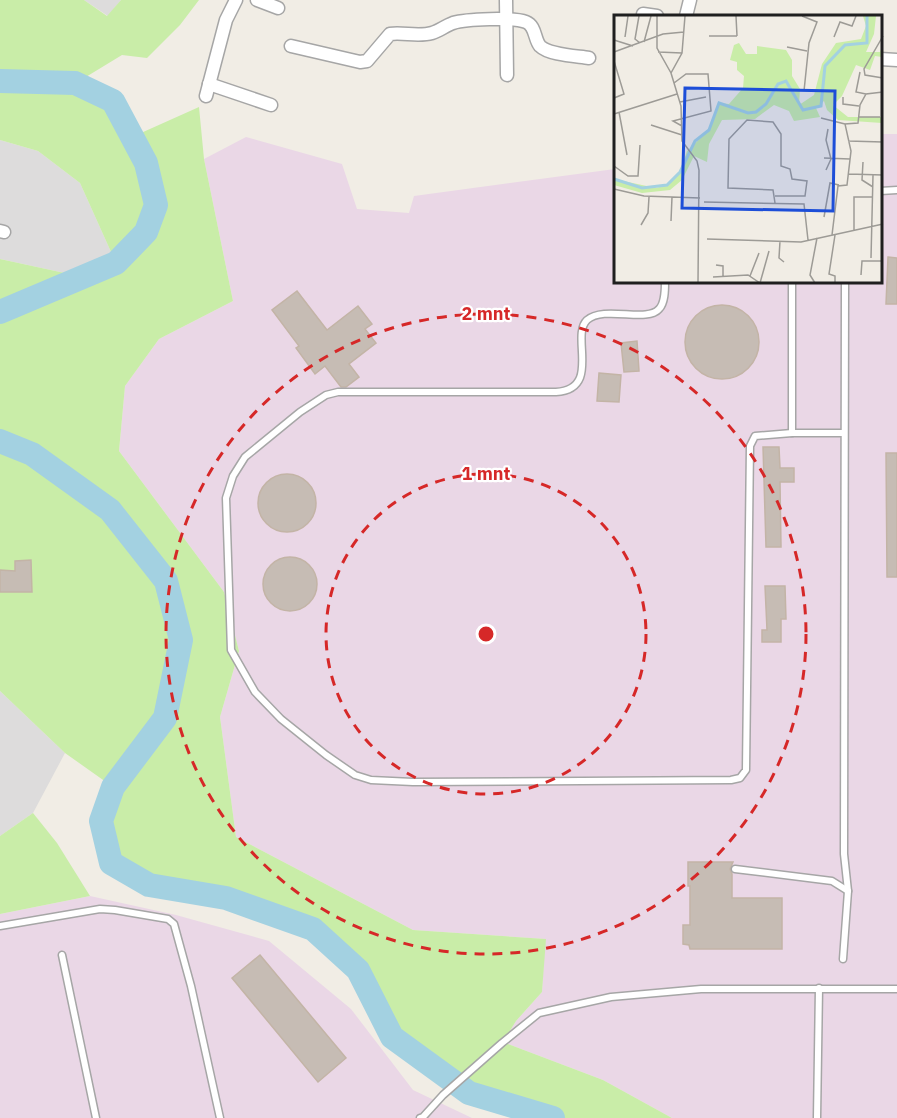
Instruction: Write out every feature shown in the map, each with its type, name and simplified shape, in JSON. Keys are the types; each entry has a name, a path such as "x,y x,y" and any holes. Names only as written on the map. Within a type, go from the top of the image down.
{"street":[{"path":"236,0 226,20 207,90 271,105"},
{"path":"257,0 278,8"},
{"path":"506,0 507,75"},
{"path":"686,15 690,0"},
{"path":"643,14 650,15"},
{"path":"291,46 360,62 367,61 390,34 431,33 455,22 506,19 530,24 540,46 552,52 589,58"},
{"path":"882,59 897,60"}],"lane":[{"path":"882,191 897,190"},
{"path":"665,284 662,306 658,311 651,314 603,314 586,321 582,327 583,362 580,377 570,390 534,393 331,393 300,412 245,457 233,476 226,498 231,650 255,692 281,719 355,775 372,780 425,782 731,780 740,778 746,770 750,446 755,436 844,433"},
{"path":"792,284 792,433"},
{"path":"843,959 848,891 844,854 845,284"},
{"path":"735,869 832,881 848,891"},
{"path":"0,926 100,909 168,919 174,924 186,966 220,1118"},
{"path":"62,955 96,1118"},
{"path":"817,1118 819,988"},
{"path":"420,1118 443,1095 539,1013 611,997 702,989 897,989"}],"shaded area":[{"path":"84,0 121,0 108,16"},
{"path":"882,134 897,134 897,1118 672,1118 603,1080 503,1042 516,1021 542,992 545,939 413,930 236,837 220,717 239,651 224,592 119,451 125,386 159,339 233,301 204,159 246,137 342,164 357,209 409,213 414,196 614,169 614,284 882,284"},
{"path":"0,140 38,151 80,183 116,263 83,277 0,259"},
{"path":"0,691 65,753 33,813 0,836"},
{"path":"90,896 176,915 269,941 351,1009 413,1090 472,1118 0,1118 0,914"}],"green space":[{"path":"0,0 84,0 107,16 121,0 199,0 180,25 147,58 122,55 76,83 113,101 132,137 199,107 204,159 233,301 159,339 125,386 119,451 224,592 239,651 220,717 236,837 413,930 546,939 542,992 516,1021 503,1042 603,1080 672,1118 553,1118 469,1093 392,1037 358,970 313,929 226,898 149,885 111,863 101,821 113,787 65,753 0,691 0,259 83,277 116,263 80,183 38,151 0,140"},
{"path":"33,813 57,843 90,896 0,914 0,836"}],"building":[{"path":"888,257 897,258 897,304 886,304"},
{"path":"297,291 327,330 358,306 372,324 365,329 376,343 349,364 359,377 346,387 341,387 325,366 315,374 296,348 299,346 272,310"},
{"path":"722,305 743,311 753,321 759,342 753,363 743,373 722,379 701,373 691,363 685,342 691,321 701,311"},
{"path":"637,341 639,371 624,372 621,343"},
{"path":"599,373 621,375 619,402 597,401"},
{"path":"763,447 779,447 780,468 794,468 794,482 780,482 781,547 766,547"},
{"path":"886,453 897,453 897,577 887,577"},
{"path":"287,474 303,479 311,487 316,503 311,519 303,527 287,532 271,527 263,519 258,503 263,487 271,479"},
{"path":"285,557 295,557 305,561 313,569 317,584 313,599 305,607 295,611 285,611 275,607 267,599 263,589 263,579 267,569 275,561"},
{"path":"31,560 32,592 0,592 0,570 15,571 15,561"},
{"path":"765,586 785,586 786,619 781,619 781,642 762,642 762,630 767,630"},
{"path":"688,862 733,862 730,869 732,898 782,898 782,949 690,949 689,945 683,944 683,925 690,925"},
{"path":"260,955 346,1058 318,1082 232,978"}],"waterway":[{"path":"0,81 75,83 113,101 146,163 156,205 146,232 116,263 0,312"},
{"path":"0,441 32,454 110,510 166,581 181,640 165,718 113,787 101,821 111,863 149,885 226,898 313,929 358,970 392,1037 469,1093 553,1118"}]}
